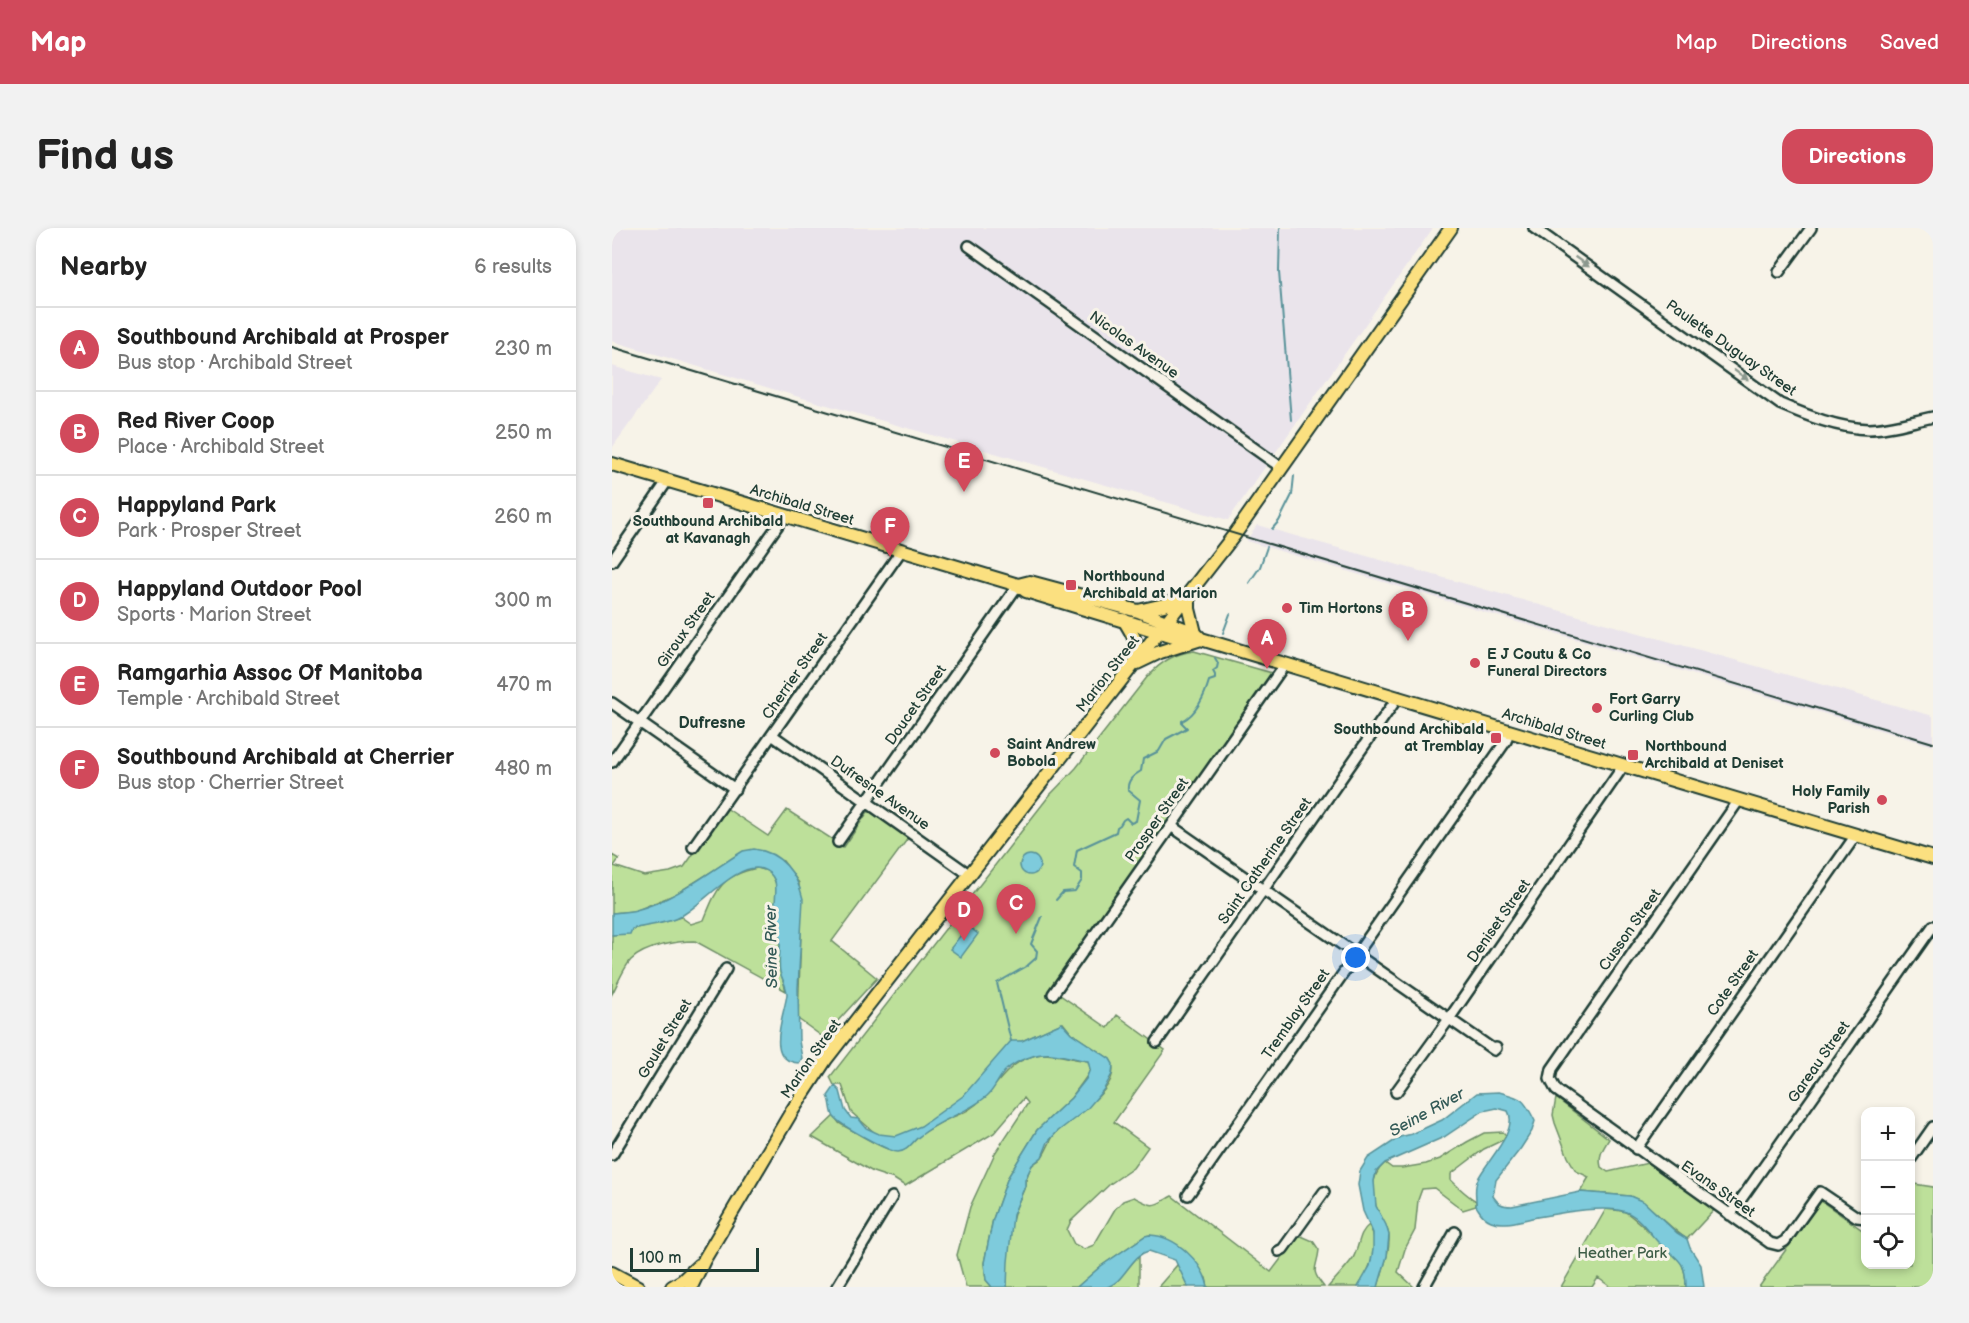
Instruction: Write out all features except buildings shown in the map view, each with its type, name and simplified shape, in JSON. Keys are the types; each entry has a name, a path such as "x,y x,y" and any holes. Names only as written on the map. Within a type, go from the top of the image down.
{"main road":[{"name":"Marion Street","path":"691,1287 704,1260 826,1059 1189,595 1282,468 1451,228"},
{"name":"Archibald Street","path":"612,464 1018,585 1026,591 1124,620 1164,627 1933,858"},
{"name":"Archibald Street","path":"1018,585 1030,582 1138,611 1164,627"},
{"path":"1135,664 1199,638 1189,609 1189,595 1138,611"},
{"path":"1124,620 1134,636 1138,649 1135,664"},
{"path":"672,1287 704,1260"},
{"path":"612,1273 638,1287"}],"street":[{"name":"Paulette Duguay Street","path":"1534,228 1780,404 1831,423 1870,429 1933,417"},
{"path":"1779,272 1811,228"},
{"name":"Nicolas Avenue","path":"969,246 1282,468"},
{"path":"612,561 668,480"},
{"name":"Giroux Street","path":"612,762 784,515"},
{"name":"Cherrier Street","path":"693,847 901,551"},
{"name":"Doucet Street","path":"838,842 1018,585"},
{"name":"Prosper Street","path":"1053,994 1285,664"},
{"name":"Saint Catherine Street","path":"1157,1042 1398,697"},
{"path":"612,703 735,789"},
{"name":"Tremblay Street","path":"1188,1195 1506,741 1509,731"},
{"name":"Dufresne Avenue","path":"772,735 970,875"},
{"name":"Deniset Street","path":"1396,1092 1624,765"},
{"name":"Cusson Street","path":"1550,1079 1552,1069 1739,800"},
{"path":"1171,826 1494,1050 1496,1047"},
{"name":"Cote Street","path":"1636,1149 1856,835"},
{"name":"Gareau Street","path":"1730,1215 1933,926"},
{"name":"Goulet Street","path":"612,1155 726,969"},
{"name":"Evans Street","path":"1550,1079 1556,1089 1636,1149 1770,1243 1778,1245 1785,1241 1820,1192 1861,1218"},
{"path":"1915,1154 1933,1127"},
{"path":"1279,1251 1283,1249 1324,1192"},
{"path":"837,1287 892,1197"},
{"path":"1424,1287 1455,1232"}],"shaded area":[{"path":"612,228 1433,228 1228,520 612,341"},
{"path":"612,366 661,380 612,448"},
{"path":"1257,525 1933,716 1933,746 1246,541"}],"green space":[{"path":"1194,651 1272,673 1048,993 1056,999 1060,995 1108,1028 1117,1015 1165,1050 1114,1122 1148,1147 1133,1168 1110,1184 1071,1221 1067,1230 1074,1244 1084,1249 1094,1245 1115,1209 1123,1201 1134,1197 1153,1205 1172,1196 1271,1272 1299,1235 1313,1241 1319,1250 1315,1272 1324,1287 1208,1287 1206,1278 1150,1235 1145,1236 1101,1266 1077,1287 1007,1287 1010,1231 1030,1170 1043,1155 1054,1135 1103,1091 1113,1070 1110,1059 1071,1033 1063,1023 1022,1041 1014,1042 966,1096 914,1133 883,1140 851,1112 842,1085 834,1085 830,1077 1049,796 1076,768 1148,676 1169,659"},
{"path":"726,808 768,836 787,810 844,847 870,811 909,837 832,941 877,978 823,1037 798,1019 801,932 799,883 783,861 744,851 676,894 635,911 612,913 612,855 619,859 614,866 644,876 670,872 684,867"},
{"path":"757,868 768,871 776,884 780,969 786,991 695,941 662,945 637,955 626,967 612,994 612,935 681,917 691,924 704,920 722,885 735,875"},
{"path":"1042,1054 1088,1061 1089,1073 1071,1098 1037,1130 1008,1177 993,1219 984,1263 986,1280 992,1287 966,1287 957,1255 970,1207 995,1153 1028,1103 1024,1098 994,1133 905,1186 894,1179 873,1172 812,1137 834,1116 839,1123 876,1144 891,1150 905,1150 919,1136 943,1121 971,1108 1019,1062"},
{"path":"1556,1098 1609,1139 1600,1159 1601,1167 1608,1172 1648,1163 1714,1210 1687,1239 1653,1210 1630,1196 1580,1192 1589,1177 1576,1171 1568,1157 1553,1115"},
{"path":"1503,1132 1506,1135 1503,1140 1484,1149 1451,1174 1451,1180 1476,1201 1476,1206 1463,1210 1434,1188 1422,1189 1418,1200 1415,1230 1405,1249 1398,1272 1414,1287 1378,1287 1389,1242 1387,1228 1373,1194 1373,1183 1380,1168 1385,1163 1392,1168 1426,1164 1440,1159 1484,1133"},
{"path":"1915,1184 1933,1187 1933,1287 1759,1287 1821,1201 1861,1229 1861,1269 1915,1269"},
{"name":"Heather Park","path":"1606,1209 1629,1214 1673,1254 1682,1264 1686,1287 1611,1287 1598,1278 1592,1287 1561,1287"},
{"path":"1369,1225 1373,1234 1374,1248 1371,1262 1362,1281 1358,1287 1328,1287 1353,1258 1361,1236"},
{"path":"1139,1255 1139,1287 1108,1287 1119,1279"},
{"path":"1178,1264 1188,1287 1158,1287"}],"water":[{"path":"754,849 772,854 786,865 797,881 803,899 798,988 799,1041 802,1058 799,1063 788,1060 782,1054 779,1046 780,1024 787,994 779,968 780,936 775,908 776,884 773,877 766,871 752,868 742,871 676,919 632,929 630,934 612,935 612,913 636,910 664,900 743,851"},
{"path":"1030,855 1037,858 1040,865 1037,872 1030,875 1023,872 1020,865 1023,858"},
{"path":"968,926 978,934 961,957 950,949"},
{"path":"1062,1023 1071,1033 1110,1059 1113,1064 1112,1074 1104,1089 1087,1109 1057,1132 1048,1142 1042,1157 1032,1165 1013,1215 1007,1287 992,1287 986,1280 984,1263 993,1219 1008,1177 1037,1130 1071,1098 1086,1079 1090,1069 1088,1061 1045,1054 1020,1061 1006,1070 990,1093 979,1102 936,1125 917,1138 908,1148 898,1152 875,1143 838,1121 833,1115 828,1096 835,1086 840,1091 845,1110 851,1118 859,1119 866,1128 879,1134 896,1136 921,1126 963,1096 1011,1041 1022,1041"},
{"name":"Seine River","path":"1499,1092 1522,1100 1535,1121 1532,1131 1521,1148 1496,1180 1493,1196 1497,1201 1503,1205 1512,1206 1580,1192 1630,1196 1644,1202 1677,1233 1687,1239 1701,1265 1704,1287 1686,1287 1686,1278 1679,1261 1640,1221 1626,1212 1605,1209 1579,1210 1506,1223 1485,1218 1476,1206 1476,1185 1500,1146 1509,1127 1510,1119 1508,1111 1497,1108 1483,1111 1444,1137 1385,1163 1376,1172 1374,1181 1376,1206 1389,1235 1387,1256 1378,1287 1358,1287 1370,1266 1373,1250 1373,1233 1363,1211 1358,1185 1360,1171 1368,1158 1400,1137 1442,1120 1477,1093"},
{"path":"1150,1235 1169,1240 1187,1252 1200,1268 1208,1287 1188,1287 1175,1260 1149,1251 1137,1258 1113,1284 1106,1287 1077,1287 1101,1266 1145,1236"}],"waterway":[{"path":"1280,228 1279,272 1291,420"},
{"path":"1272,529 1279,521 1292,495 1294,476"},
{"path":"1249,583 1260,567 1267,547"},
{"path":"1223,633 1230,614"},
{"path":"1056,900 1063,892 1075,891 1082,880 1082,873 1074,867 1077,850 1116,832 1117,827 1126,818 1131,823 1136,821 1140,800 1128,790 1130,781 1141,771 1143,759 1159,751 1166,739 1187,728 1182,721 1196,709 1209,681 1215,679 1213,671 1217,668 1218,663 1215,658"},
{"path":"1011,1041 997,983 1027,966 1036,958 1037,951 1031,944 1042,917"}],"railway":[{"path":"612,347 1933,743"}],"place":[{"name":"Ramgarhia Assoc Of Manitoba","path":"964,492"},
{"name":"Southbound Archibald at Kavanagh","path":"708,503"},
{"name":"Southbound Archibald at Cherrier","path":"890,557"},
{"name":"Northbound Archibald at Marion","path":"1071,585"},
{"name":"Tim Hortons","path":"1287,608"},
{"name":"Red River Coop","path":"1408,641"},
{"name":"E J Coutu & Co Funeral Directors","path":"1475,663"},
{"name":"Southbound Archibald at Prosper","path":"1267,669"},
{"name":"Fort Garry Curling Club","path":"1597,708"},
{"name":"Southbound Archibald at Tremblay","path":"1496,738"},
{"name":"Saint Andrew Bobola","path":"995,753"},
{"name":"Northbound Archibald at Deniset","path":"1633,755"},
{"name":"Holy Family Parish","path":"1882,800"},
{"name":"Happyland Park","path":"1016,934"},
{"name":"Happyland Outdoor Pool","path":"964,941"}],"district":[{"name":"Dufresne","path":"712,723"}]}
